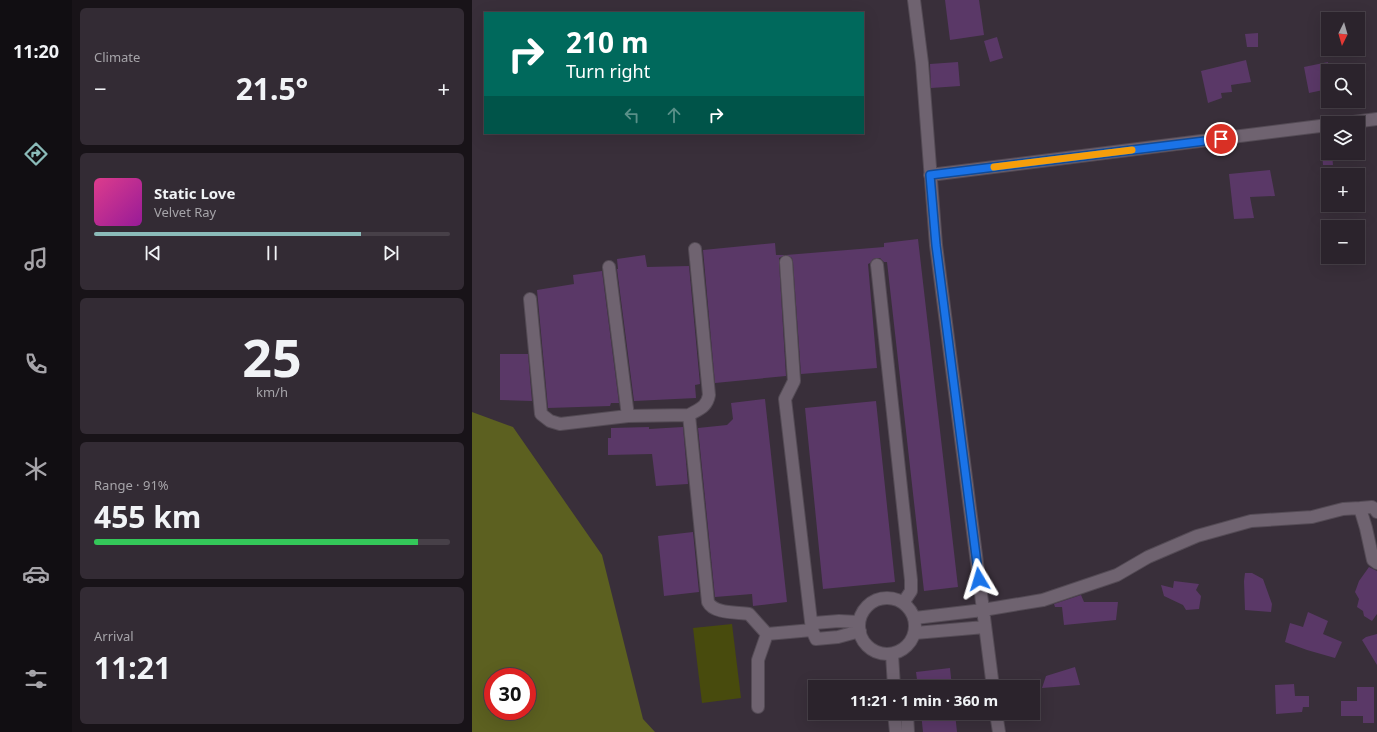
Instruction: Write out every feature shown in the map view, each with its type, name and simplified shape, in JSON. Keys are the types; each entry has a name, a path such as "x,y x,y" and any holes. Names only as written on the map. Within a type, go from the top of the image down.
{"street":[{"path":"914,0 922,63 936,245 992,680"},
{"path":"1365,121 1377,119"},
{"path":"930,175 1321,126"},
{"path":"530,299 541,414 550,421 560,424 628,416 688,415 708,402 709,395 695,249"},
{"path":"786,262 794,381 785,399 812,630"},
{"path":"876,265 911,580 911,591 903,603"},
{"path":"609,267 628,416"},
{"path":"688,415 708,602 710,607 716,610 749,614 767,634"},
{"path":"914,618 983,610 1042,600 1117,574 1148,557 1197,536 1251,521 1312,517 1343,509 1372,507 1377,512"},
{"path":"1360,508 1373,560 1377,563"},
{"path":"885,598 895,599 903,603 910,610 914,618 915,633 909,645 902,651 892,654 876,652 868,647 863,640 859,627 862,614 868,606 885,598"},
{"path":"812,630 814,623 839,621 859,627"},
{"path":"915,633 985,627"},
{"path":"767,634 812,630"},
{"path":"758,706 758,660 767,634"},
{"path":"892,654 895,680"},
{"path":"895,720 896,732"},
{"path":"907,720 908,732"},
{"path":"997,720 999,732"}],"shaded area":[{"path":"732,624 741,698 702,703 693,628"}],"green space":[{"path":"472,412 513,427 602,555 643,719 655,732 472,732"}],"building":[{"path":"945,0 979,0 984,35 950,40"},
{"path":"1258,33 1258,47 1247,47 1245,34"},
{"path":"997,37 1003,58 990,62 984,41"},
{"path":"1246,60 1251,82 1231,85 1232,92 1221,93 1222,98 1208,103 1201,71"},
{"path":"958,62 960,86 931,88 930,64"},
{"path":"1328,62 1328,64 1321,64 1321,90 1309,93 1304,67"},
{"path":"1323,160 1333,160 1333,165 1323,165"},
{"path":"1270,170 1275,196 1250,197 1254,218 1234,219 1229,174"},
{"path":"918,239 958,587 924,591 887,262 877,258 873,259 868,264 877,368 801,374 793,262 792,258 786,255 884,247 884,243"},
{"path":"775,243 776,255 785,255 779,258 779,262 786,376 715,383 703,250"},
{"path":"645,255 647,267 689,266 700,384 695,385 696,398 634,401 617,259"},
{"path":"602,271 619,403 611,403 610,406 548,408 537,290 574,284 573,275"},
{"path":"500,354 528,354 532,401 500,400"},
{"path":"765,399 787,602 753,606 752,594 715,597 698,428 727,425 733,419 731,403"},
{"path":"876,401 895,582 823,589 805,408"},
{"path":"649,427 649,429 683,427 688,484 656,486 652,454 608,455 608,438 611,438 611,428"},
{"path":"693,532 699,592 664,596 658,536"},
{"path":"1369,567 1377,571 1377,614 1372,621 1364,616 1363,611 1357,607 1359,599 1355,592 1359,581"},
{"path":"1245,573 1252,573 1263,579 1272,604 1271,612 1245,610"},
{"path":"1174,581 1199,584 1196,590 1201,596 1199,609 1186,610 1183,605 1164,596 1161,585 1173,588"},
{"path":"1081,595 1084,602 1118,602 1116,620 1064,625 1062,607 1055,607 1054,604"},
{"path":"1308,612 1328,621 1323,634 1342,642 1335,658 1285,642 1290,623 1303,627"},
{"path":"1377,634 1377,665 1362,640 1366,637"},
{"path":"1075,667 1080,685 1042,688 1046,676"},
{"path":"950,668 951,680 917,680 916,672"},
{"path":"1294,684 1295,696 1309,696 1309,707 1303,707 1302,712 1276,714 1275,685"},
{"path":"1357,687 1374,687 1374,723 1363,723 1363,716 1341,716 1341,701 1357,701"},
{"path":"922,720 956,720 957,732 923,732"}],"slow traffic":[{"path":"994,167 1132,150"}],"route":[{"path":"979,579 936,245 930,175 1221,139"}]}
